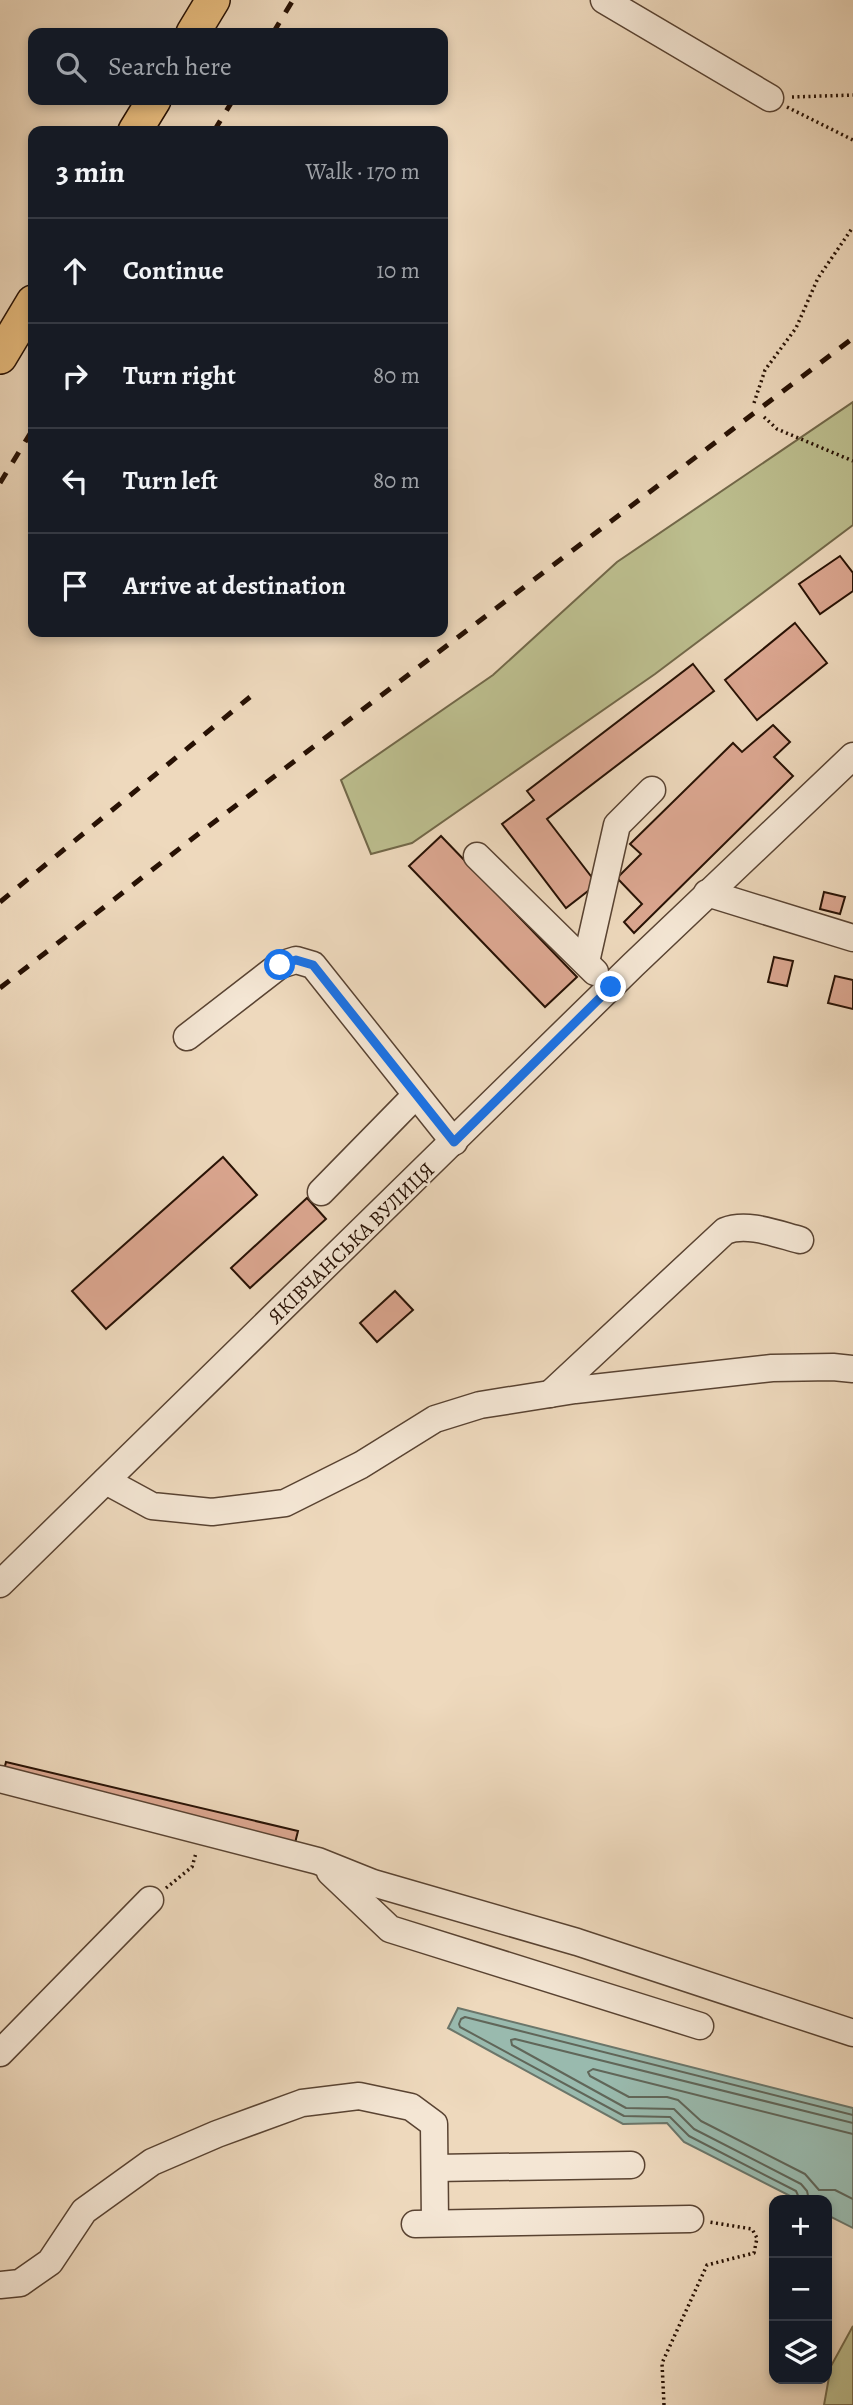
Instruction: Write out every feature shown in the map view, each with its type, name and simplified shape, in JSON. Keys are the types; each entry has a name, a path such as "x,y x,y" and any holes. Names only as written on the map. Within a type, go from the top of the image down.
{"main road":[{"path":"196,28 213,0"},
{"path":"138,126 151,105"},
{"path":"0,357 28,310"}],"street":[{"path":"604,0 769,98"},
{"name":"ЯКІВЧАНСЬКА ВУЛИЦЯ","path":"0,1584 707,893 853,756"},
{"path":"586,962 617,825 652,790"},
{"path":"477,856 611,987"},
{"path":"707,893 853,938"},
{"path":"187,1037 280,965 296,960 313,965 454,1142"},
{"path":"321,1192 416,1095"},
{"path":"550,1394 725,1231 736,1227 747,1228 800,1240"},
{"path":"106,1481 152,1506 212,1512 285,1503 361,1465 435,1419 480,1405 550,1394 772,1368 853,1369"},
{"path":"0,1779 318,1861 373,1883 577,1942 853,2033"},
{"path":"318,1861 390,1929 700,2026"},
{"path":"0,2053 150,1900"},
{"path":"0,2285 20,2283 50,2262 84,2211 152,2162 217,2134 302,2103 359,2096 411,2107 434,2124 435,2168 425,2224 690,2219"},
{"path":"435,2168 631,2165"}],"path":[{"path":"769,98 853,95"},
{"path":"769,98 853,140"},
{"path":"754,403 765,370 796,328 818,278 853,227"},
{"path":"764,417 777,429 853,461"},
{"path":"150,1900 192,1867 201,1831"},
{"path":"664,2405 662,2363 707,2265 754,2253 757,2238 752,2229 690,2219"}],"green space":[{"path":"853,402 853,525 655,674 412,843 371,854 341,780 493,675 617,562"},
{"path":"853,2326 853,2405 824,2405 828,2384 832,2384 832,2364"}],"water":[{"path":"458,2008 853,2108 853,2228 832,2218 832,2195 788,2195 684,2142 667,2123 623,2124 448,2028"}],"building":[{"path":"840,556 853,573 853,591 820,614 799,584"},
{"path":"795,623 827,663 757,720 725,680"},
{"path":"693,664 714,691 547,819 597,884 566,908 502,824 534,800 527,791"},
{"path":"773,725 790,742 774,757 793,776 634,933 624,922 642,904 617,878 641,854 630,844 733,743 742,752"},
{"path":"441,836 577,977 545,1007 409,866"},
{"path":"824,892 845,897 840,914 820,909"},
{"path":"774,957 793,961 787,986 768,982"},
{"path":"835,976 853,980 853,1009 828,1003"},
{"path":"223,1157 257,1195 106,1329 72,1291"},
{"path":"307,1198 326,1219 250,1288 231,1268"},
{"path":"395,1291 413,1310 377,1342 360,1323"},
{"path":"6,1762 298,1831 294,1847 2,1778"}],"railway":[{"path":"276,28 293,0"},
{"path":"217,126 230,105"},
{"path":"0,988 197,835 853,338"},
{"path":"0,483 28,437"},
{"path":"0,902 250,697"}],"route":[{"path":"280,965 296,960 313,965 454,1142 611,987"}]}
